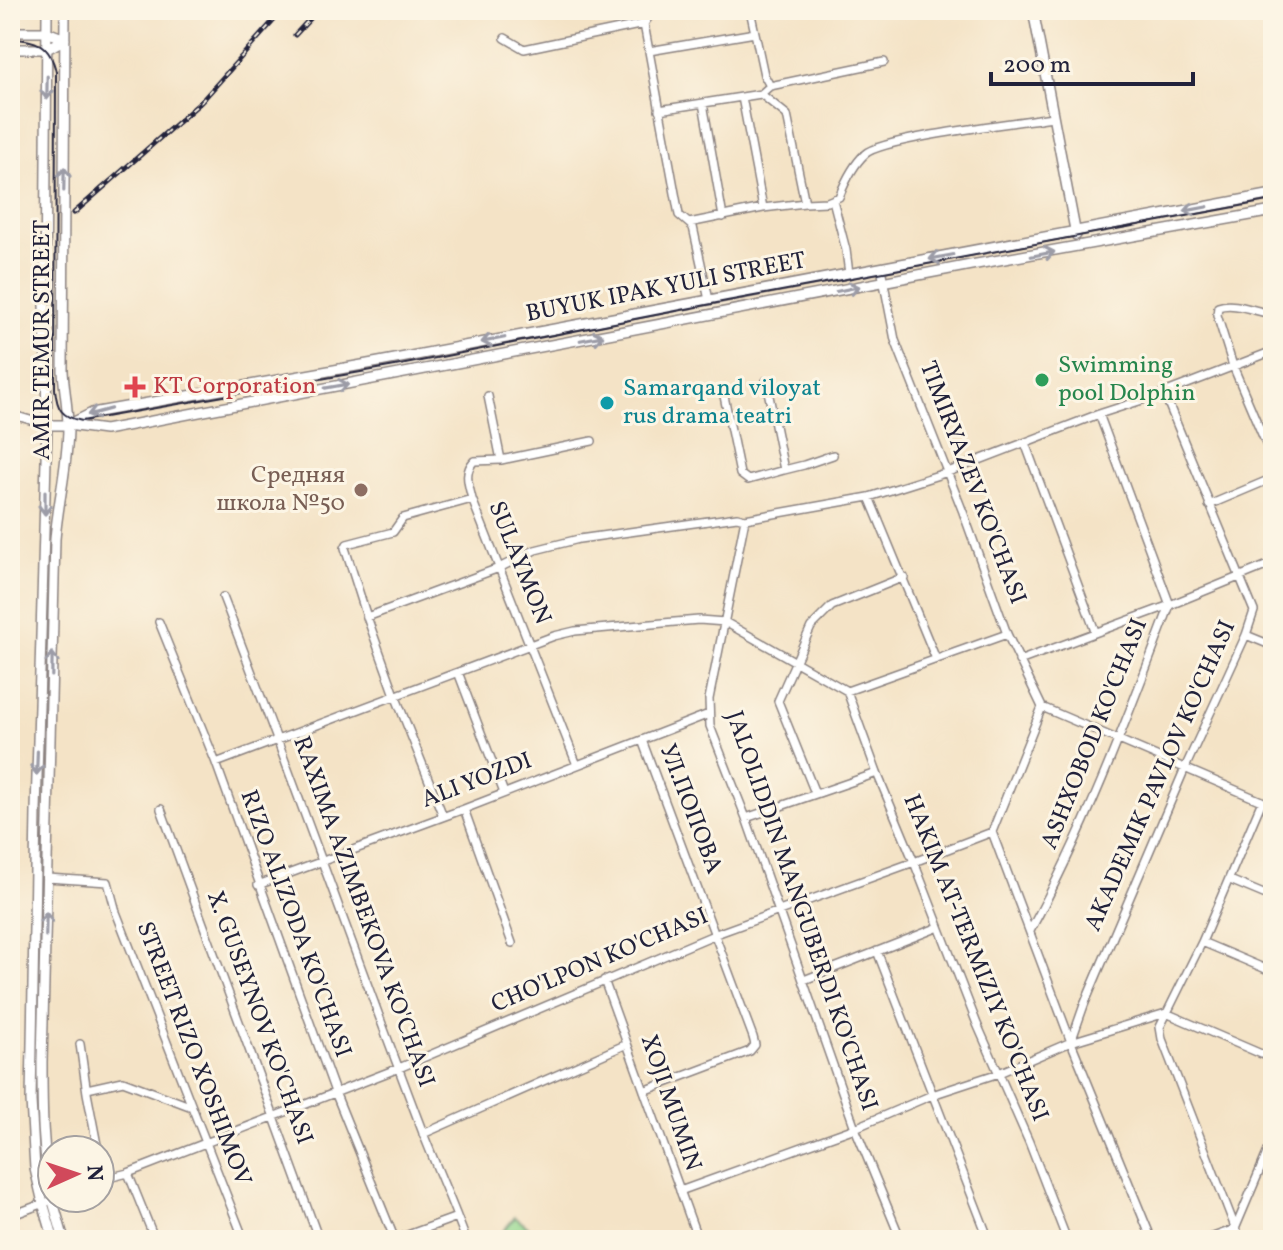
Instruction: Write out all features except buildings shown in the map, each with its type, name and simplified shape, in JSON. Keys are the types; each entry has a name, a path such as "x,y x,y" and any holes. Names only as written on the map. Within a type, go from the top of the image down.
{"main road":[{"name":"AMIR TEMUR STREET","path":"40,959 36,811 47,425 47,10"},
{"name":"AMIR TEMUR STREET","path":"36,1171 31,1101 47,878 55,539 68,425 63,371 65,10"},
{"path":"1033,10 1078,247"},
{"path":"10,32 47,32 65,39"},
{"path":"10,49 47,49 65,39"},
{"name":"BUYUK IPAK YULI STREET","path":"68,425 92,413 1273,194"},
{"name":"BUYUK IPAK YULI STREET","path":"47,425 105,430 1273,211"},
{"name":"AMIR TEMUR STREET","path":"52,1214 54,1240"},
{"name":"AMIR TEMUR STREET","path":"56,1214 64,1240"}],"street":[{"path":"653,10 644,24 679,215 693,227 709,300"},
{"path":"750,10 764,75 770,86"},
{"path":"505,38 524,49 644,24"},
{"path":"649,51 755,33"},
{"path":"659,110 761,94 770,86 884,62"},
{"path":"761,94 787,115 805,203"},
{"path":"742,97 763,208"},
{"path":"703,103 723,217"},
{"path":"689,223 763,208 833,200 839,197 846,179 866,152 892,143 1053,117"},
{"path":"833,200 849,274"},
{"name":"TIMIRYAZEV KO'CHASI","path":"881,268 895,340 948,472 1007,634 1042,707"},
{"path":"1273,314 1225,305 1218,307 1217,315 1233,366 1273,460"},
{"path":"367,617 499,568 535,550 579,539 737,517 745,519 869,497 948,472 1273,351"},
{"path":"766,381 784,470"},
{"path":"723,391 740,474 748,480 833,455"},
{"name":"AKADEMIK PAVLOV KO'CHASI","path":"1071,1042 1084,1005 1254,611 1164,393"},
{"path":"488,396 501,460 592,441"},
{"path":"10,414 47,425"},
{"name":"ASHXOBOD KO'CHASI","path":"1030,931 1053,889 1120,739 1170,605 1099,414"},
{"path":"1025,443 1095,631"},
{"name":"SULAYMON","path":"501,460 474,461 469,467 467,476 472,499 577,765"},
{"path":"1209,505 1273,478"},
{"path":"869,497 936,659"},
{"path":"443,816 395,695 345,548 347,544 393,532 403,518 472,499"},
{"name":"JALOLIDDIN MANGUBERDI KO'CHASI","path":"745,519 709,699 710,726 746,818 855,1128 901,1240"},
{"path":"1019,661 1273,563"},
{"path":"815,793 778,701 811,627 832,606 904,577"},
{"name":"RAXIMA AZIMBEKOVA KO'CHASI","path":"223,597 423,1134 466,1240"},
{"path":"216,763 554,636 575,631 699,620 725,622 847,691 1007,634"},
{"name":"RIZO ALIZODA KO'CHASI","path":"159,622 216,763 335,1092 395,1240"},
{"path":"1246,635 1273,646"},
{"path":"458,672 504,793"},
{"name":"HAKIM AT-TERMIZIY KO'CHASI","path":"847,691 977,1024 1029,1142 1067,1240"},
{"path":"1152,1240 1071,1042 992,832 1042,707 1273,806"},
{"name":"ALI YOZDI","path":"258,885 709,714"},
{"name":"УЛ.ПОПОВА","path":"642,740 755,1045 750,1051 644,1091"},
{"path":"746,818 877,773"},
{"path":"1240,1240 1160,1027 1230,880 1262,801"},
{"name":"X. GUSEYNOV KO'CHASI","path":"161,809 319,1240"},
{"path":"464,809 512,943"},
{"name":"CHO'LPON KO'CHASI","path":"116,1176 399,1068 778,910 992,832"},
{"name":"STREET RIZO XOSHIMOV","path":"47,878 108,882 116,912 244,1240"},
{"path":"1230,880 1273,898"},
{"path":"804,980 939,927"},
{"path":"1202,942 1273,972"},
{"path":"877,951 989,1240"},
{"name":"XOJI MUMIN","path":"604,980 698,1240"},
{"path":"680,1191 855,1128 1071,1042 1166,1013 1273,1059"},
{"path":"80,1044 95,1134"},
{"path":"423,1134 627,1044"},
{"path":"87,1089 123,1081 192,1107"},
{"path":"1205,1240 1235,1229 1273,1139"},
{"path":"128,1173 155,1240"},
{"path":"10,1216 36,1205"},
{"path":"395,1240 457,1217"}],"green space":[{"path":"515,1217 544,1240 508,1240 501,1234"}],"tram line":[{"path":"10,39 27,40 46,49 56,72 55,389 61,411 82,421 395,366 1273,200"}],"railway":[{"path":"74,213 201,102 283,10"},
{"path":"295,35 318,10"}],"place":[{"name":"Swimming pool Dolphin","path":"1042,380"},
{"name":"KT Corporation","path":"135,387"},
{"name":"Samarqand viloyat rus drama teatri","path":"607,403"},
{"name":"Средняя школа №50","path":"361,490"}]}
